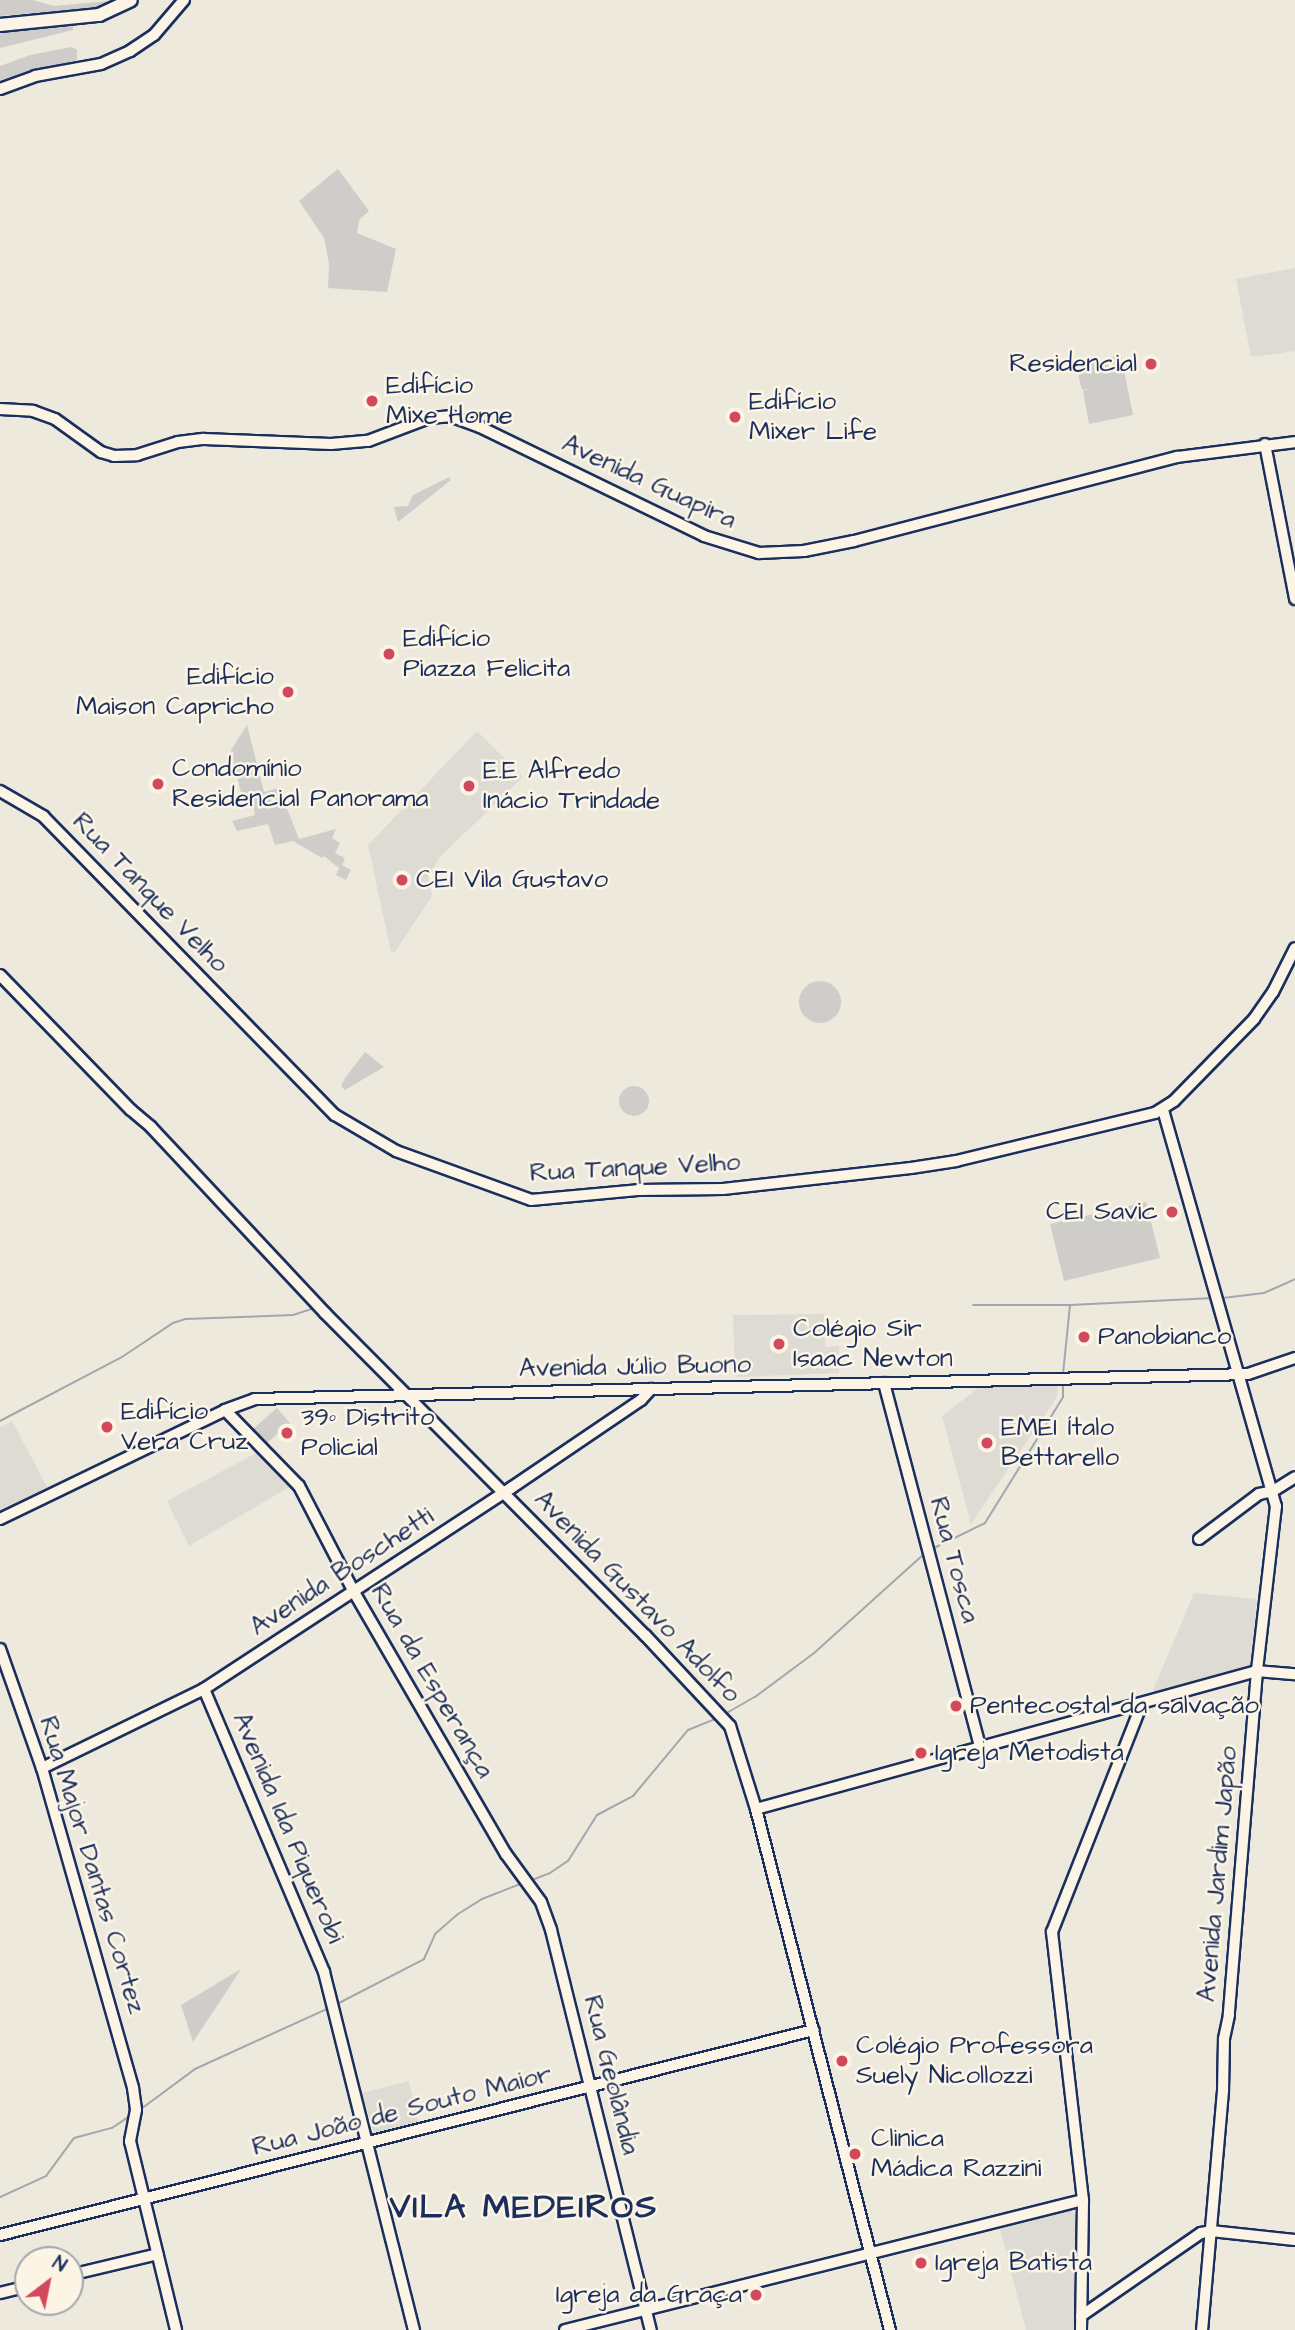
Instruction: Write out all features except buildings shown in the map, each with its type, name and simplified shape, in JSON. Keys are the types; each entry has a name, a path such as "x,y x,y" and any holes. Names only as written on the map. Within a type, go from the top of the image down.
{"main road":[{"path":"0,25 88,18 127,1"}],"street":[{"path":"0,89 35,76 101,64 130,51 154,34 184,0"},
{"name":"Avenida Guapira","path":"0,409 33,411 55,419 101,452 114,456 137,455 178,442 204,439 331,444 368,441 429,418 450,416 480,427 704,536 759,553 804,551 845,543 1149,463 1265,444 1295,442"},
{"path":"1265,444 1295,599"},
{"name":"Rua Tanque Velho","path":"0,791 43,816 335,1115 396,1151 526,1200 549,1201 638,1190 723,1189 945,1163 1163,1110"},
{"path":"1163,1110 1254,1018 1273,992 1295,948"},
{"name":"Avenida Gustavo Adolfo","path":"0,975 131,1110 151,1127 162,1142 312,1300 715,1707 730,1727 756,1809 890,2330"},
{"name":"Avenida Jardim Japão","path":"1163,1110 1276,1506 1257,1671 1228,2028 1224,2039 1223,2091 1202,2330"},
{"name":"Avenida Júlio Buono","path":"0,1519 225,1410 255,1399 1248,1374 1295,1358"},
{"name":"Rua Tosca","path":"884,1383 981,1749"},
{"name":"Avenida Boschetti","path":"42,1768 204,1689 641,1400 651,1389"},
{"name":"Rua da Esperança","path":"225,1410 299,1486 354,1592 526,1882"},
{"path":"1199,1539 1259,1494 1290,1484"},
{"name":"Rua Major Dantas Cortez","path":"0,1649 42,1768 135,2095 136,2110 131,2134 143,2198"},
{"path":"756,1809 1257,1671 1295,1674"},
{"name":"Avenida Ida Piquerobi","path":"204,1689 327,1985 414,2330"},
{"path":"1081,2330 1083,2200 1052,1932 1142,1703"},
{"name":"Rua Geolândia","path":"526,1882 541,1902 551,1930 651,2330"},
{"name":"Rua João de Souto Maior","path":"0,2235 814,2030"},
{"path":"143,2198 176,2330"},
{"path":"565,2330 1083,2200"},
{"path":"1082,2316 1201,2233 1211,2231 1295,2240"},
{"path":"84,2272 158,2254"}],"shaded area":[{"path":"0,0 33,0 54,6 120,0 105,7 0,16"},
{"path":"73,23 73,30 0,48 0,32"},
{"path":"72,47 77,50 77,60 0,80 0,66 30,55"},
{"path":"338,169 369,211 359,220 357,233 396,249 387,292 328,288 329,264 324,238 299,201"},
{"path":"1295,268 1295,351 1251,357 1236,279"},
{"path":"1121,355 1133,415 1089,424 1083,391 1089,389 1082,390 1076,366"},
{"path":"449,477 451,480 398,522 394,507 408,506 413,495"},
{"path":"247,725 264,792 279,788 299,839 336,829 332,838 340,843 335,853 345,858 342,865 351,870 346,880 336,875 339,868 324,856 322,858 293,841 275,845 268,824 237,831 232,821 255,815 251,796 242,797 231,750"},
{"path":"477,731 523,777 440,857 428,878 432,896 395,952 391,952 368,845"},
{"path":"820,981 835,987 841,1002 835,1017 820,1023 805,1017 799,1002 805,987"},
{"path":"365,1052 384,1067 345,1090 341,1086 345,1078"},
{"path":"634,1086 645,1090 649,1101 645,1112 634,1116 623,1112 619,1101 623,1090"},
{"path":"1146,1202 1160,1258 1064,1281 1050,1224"},
{"name":"Colégio Sir Isaac Newton","path":"824,1314 825,1347 839,1346 839,1373 735,1377 733,1315"},
{"name":"EMEI Ítalo Bettarello","path":"1058,1384 1057,1397 971,1524 942,1416 981,1386"},
{"path":"277,1408 290,1423 266,1444 253,1429"},
{"path":"12,1421 47,1487 0,1511 0,1427"},
{"path":"258,1452 288,1482 289,1487 189,1546 167,1501"},
{"path":"1194,1593 1257,1599 1250,1665 1155,1694 1153,1690"},
{"path":"241,1969 225,1994 193,2042 181,2005"},
{"path":"409,2081 418,2122 374,2133 362,2093"},
{"path":"1071,2211 1077,2214 1075,2330 1026,2330 1000,2229"}],"waterway":[{"path":"1223,1298 1264,1293 1295,1279"},
{"path":"973,1305 1070,1305 1214,1298"},
{"path":"1063,1374 1070,1305"},
{"path":"0,1421 122,1357 173,1323 185,1319 293,1315 311,1309"},
{"path":"932,1549 985,1523 1063,1397 1063,1383"},
{"path":"725,1714 755,1697 813,1654 924,1554"},
{"path":"532,1880 550,1873 568,1861 597,1815 633,1796 688,1730 717,1718"},
{"path":"337,2004 424,1959 435,1934 458,1914 482,1899 520,1884"},
{"path":"141,2109 195,2069 329,2008"},
{"path":"0,2197 46,2176 74,2138 112,2128 130,2116"}],"place":[{"name":"Residencial","path":"1151,364"},
{"name":"Edifício Mixe Home","path":"372,401"},
{"name":"Edifício Mixer Life","path":"735,417"},
{"name":"Edifício Piazza Felicita","path":"389,654"},
{"name":"Edifício Maison Capricho","path":"288,692"},
{"name":"Condomínio Residencial Panorama","path":"158,784"},
{"name":"E.E Alfredo Inácio Trindade","path":"469,786"},
{"name":"CEI Vila Gustavo","path":"402,880"},
{"name":"CEI Savic","path":"1172,1212"},
{"name":"Panobianco","path":"1084,1337"},
{"name":"Colégio Sir Isaac Newton","path":"779,1344"},
{"name":"Edifício Vera Cruz","path":"107,1427"},
{"name":"39º Distrito Policial","path":"287,1433"},
{"name":"EMEI Ítalo Bettarello","path":"987,1443"},
{"name":"Pentecostal da salvação","path":"956,1706"},
{"name":"Igreja Metodista","path":"921,1753"},
{"name":"Colégio Professora Suely Nicollozzi","path":"842,2061"},
{"name":"Clinica Mádica Razzini","path":"855,2154"},
{"name":"Igreja Batista","path":"921,2263"},
{"name":"Igreja da Graça","path":"756,2295"}],"district":[{"name":"VILA MEDEIROS","path":"524,2208"}]}
